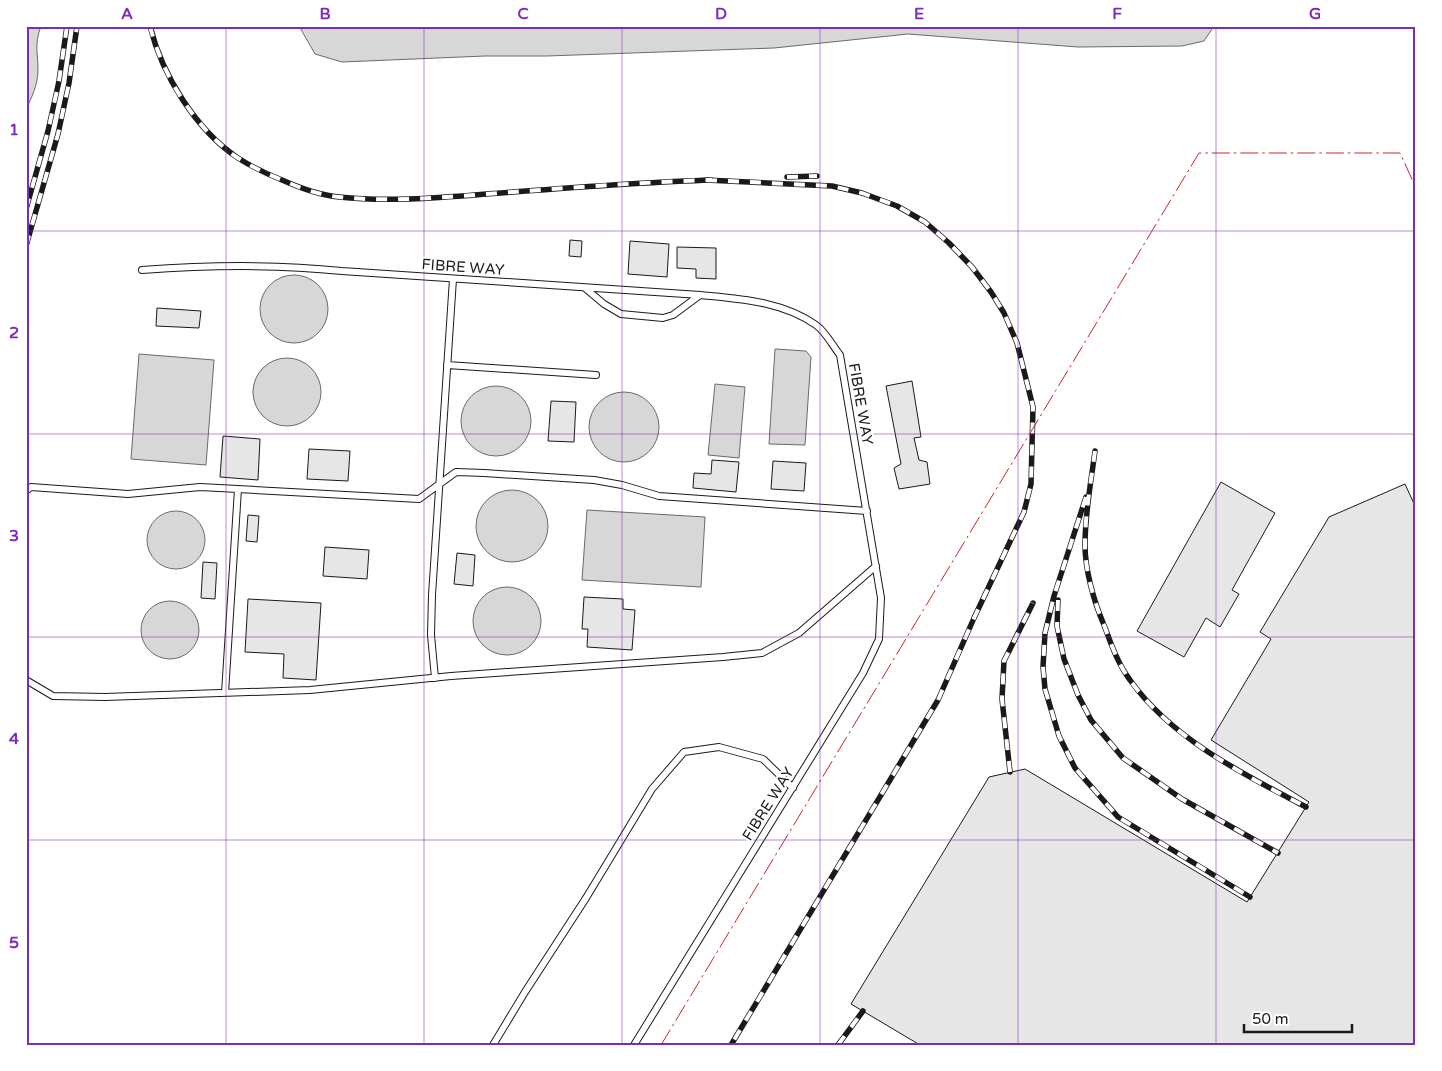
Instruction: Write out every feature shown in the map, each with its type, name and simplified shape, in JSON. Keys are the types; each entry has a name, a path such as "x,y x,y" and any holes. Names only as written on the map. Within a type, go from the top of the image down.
{"lane":[{"name":"FIBRE WAY","path":"142,270 196,266 301,267 700,295 757,301 790,311 817,326 840,356 881,598 880,639 863,673 634,1045"},
{"path":"434,678 431,635 438,486 452,279"},
{"path":"586,288 604,304 621,314 663,318 673,315 700,295"},
{"path":"447,365 596,375"},
{"path":"26,491 31,487 128,494 200,488 419,499 456,472 594,480 622,485 659,496 867,511"},
{"path":"226,693 238,489"},
{"path":"26,680 53,696 105,698 310,690 434,678 762,653 799,633 876,566"},
{"path":"494,1045 652,789 684,752 719,747 763,760 793,788"}],"shaded area":[{"path":"26,26 41,26 37,44 37,80 26,109"},
{"path":"299,26 1214,26 1204,41 1182,46 1078,47 908,34 774,48 342,62 315,54"},
{"path":"294,275 307,278 318,285 325,296 328,309 325,322 318,333 307,340 294,343 281,340 270,333 263,322 260,309 263,296 270,285 281,278"},
{"path":"775,349 806,351 811,357 805,445 769,444"},
{"path":"139,354 214,360 206,465 131,459"},
{"path":"287,358 300,361 311,368 318,379 321,392 318,405 311,416 300,423 287,426 274,423 263,416 256,405 253,392 256,379 263,368 274,361"},
{"path":"715,384 745,387 739,458 708,455"},
{"path":"496,386 509,389 521,396 528,408 531,421 528,434 521,446 509,453 496,456 483,453 471,446 464,434 461,421 464,408 471,396 483,389"},
{"path":"624,392 637,395 649,402 656,414 659,427 656,440 649,452 637,459 624,462 611,459 599,452 592,440 589,427 592,414 599,402 611,395"},
{"path":"512,490 526,493 538,500 545,512 548,526 545,540 538,552 526,559 512,562 498,559 486,552 479,540 476,526 479,512 486,500 498,493"},
{"path":"587,510 705,517 701,587 582,580"},
{"path":"176,511 187,513 200,524 205,540 203,551 192,564 176,569 165,567 152,556 147,540 149,529 160,516"},
{"path":"507,587 520,590 531,597 538,608 541,621 538,634 531,645 520,652 507,655 494,652 483,645 476,634 473,621 476,608 483,597 494,590"},
{"path":"170,601 181,603 194,614 199,630 197,641 186,654 170,659 159,657 146,646 141,630 143,619 154,606"}],"building":[{"path":"570,240 582,241 581,257 569,256"},
{"path":"630,241 669,244 667,277 628,274"},
{"path":"677,247 716,248 716,279 696,278 696,269 677,268"},
{"path":"157,308 201,311 199,328 156,326"},
{"path":"912,381 921,437 914,438 919,460 927,462 930,484 899,489 894,468 901,464 886,386"},
{"path":"551,401 576,402 574,442 548,441"},
{"path":"223,436 260,439 258,480 220,477"},
{"path":"309,449 350,451 348,481 307,479"},
{"path":"712,460 739,462 736,492 693,488 694,473 711,474"},
{"path":"773,461 806,463 804,491 771,489"},
{"path":"1221,482 1275,513 1232,590 1239,594 1220,627 1206,618 1184,657 1137,631"},
{"path":"1405,484 1416,508 1416,1045 920,1045 851,1004 989,777 1025,769 1247,902 1309,802 1211,740 1271,639 1260,632 1329,517"},
{"path":"248,515 259,516 257,542 246,541"},
{"path":"325,547 369,550 367,579 323,576"},
{"path":"457,553 475,555 473,586 454,584"},
{"path":"203,562 217,563 215,599 201,598"},
{"path":"584,597 623,599 623,609 635,610 632,650 587,647 588,629 582,629"},
{"path":"248,599 321,603 316,680 283,678 284,654 245,652"}],"railway":[{"path":"26,209 48,131 59,81 67,26"},
{"path":"26,246 58,134 69,83 77,26"},
{"path":"150,26 172,82 195,117 208,132 238,158 265,173 317,193 361,199 404,199 712,180"},
{"path":"787,177 817,176"},
{"path":"706,180 832,186 862,193 897,206 925,222 972,267 1004,313 1017,343 1033,407 1031,484 1024,512 938,700 731,1045"},
{"path":"1095,451 1086,521 1085,545 1087,565 1097,606 1112,647 1122,667 1147,701 1166,720 1188,737 1234,768 1306,807"},
{"path":"1086,497 1054,596 1045,633 1043,667 1045,689 1059,736 1075,768 1118,817 1250,897"},
{"path":"1058,600 1057,626 1064,659 1078,695 1091,720 1123,758 1182,799 1278,853"},
{"path":"1010,772 1002,699 1004,661 1033,603"},
{"path":"838,1045 863,1011"}],"power":[{"path":"661,1045 1199,153 1400,153 1416,188"}]}
